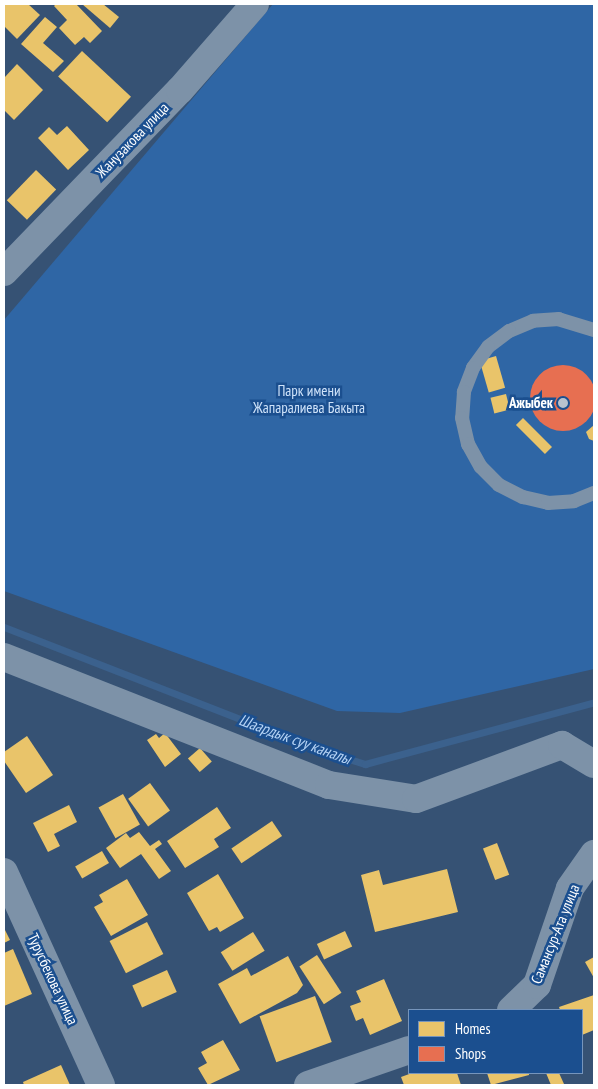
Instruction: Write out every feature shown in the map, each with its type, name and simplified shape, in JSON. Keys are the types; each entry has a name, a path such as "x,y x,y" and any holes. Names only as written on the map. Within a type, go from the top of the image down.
{"street":[{"name":"Жанузакова улица","path":"4,272 180,90 255,4"},
{"path":"4,657 329,785 416,799 562,745 594,764"},
{"name":"Самансур-Ата улица","path":"512,1009 537,985 570,888 594,854"},
{"name":"Турусбекова улица","path":"4,872 102,1085"},
{"path":"308,1085 408,1050"}],"lane":[{"path":"594,313 589,327 559,319 542,321 508,331 488,347 473,368 464,392 462,418 468,444 481,467 499,485 523,497 548,503 574,500 594,493"}],"green space":[{"name":"Парк имени Жапаралиева Бакыта","path":"273,4 594,4 594,669 400,713 337,711 4,591 4,320"}],"building: Homes":[{"path":"4,4 28,4 40,15 17,39 4,26"},
{"path":"56,4 76,4 102,31 90,43 84,37 75,45 59,28 67,20 54,6"},
{"path":"82,4 103,4 119,17 110,28"},
{"path":"45,17 57,27 43,43 64,61 53,72 21,44"},
{"path":"82,51 131,97 107,122 58,77"},
{"path":"17,64 43,90 14,120 4,110 4,78"},
{"path":"67,126 89,150 68,170 38,138 49,127 57,135"},
{"path":"36,170 56,189 27,220 7,200"},
{"path":"496,356 505,388 489,392 480,361"},
{"path":"506,394 510,410 494,413 490,398"},
{"path":"523,418 552,447 545,454 516,425"},
{"path":"594,425 594,441 589,439 586,432"},
{"path":"165,733 181,754 165,767 147,740 156,734 159,738"},
{"path":"27,736 53,775 26,793 4,761 4,752"},
{"path":"200,748 212,762 200,772 188,758"},
{"path":"150,783 170,811 148,826 128,799"},
{"path":"123,794 140,825 115,838 99,808"},
{"path":"69,805 77,822 54,834 60,846 48,852 33,823"},
{"path":"217,807 231,828 214,839 219,847 185,868 167,841"},
{"path":"272,821 282,836 241,863 231,848"},
{"path":"139,832 150,846 159,840 162,844 155,849 171,871 159,879 141,854 120,868 106,848 126,833 130,838"},
{"path":"497,843 509,875 495,880 483,848"},
{"path":"102,851 109,863 82,879 75,866"},
{"path":"447,869 458,912 375,932 361,875 379,870 383,885"},
{"path":"218,874 244,918 220,932 217,927 209,931 187,893"},
{"path":"127,879 148,915 111,936 94,907 103,902 99,895"},
{"path":"147,922 163,954 126,973 110,941"},
{"path":"4,928 10,940 4,943"},
{"path":"345,931 352,946 324,960 317,944"},
{"path":"253,932 265,951 232,971 221,952"},
{"path":"13,949 32,994 4,1006 4,953"},
{"path":"317,955 342,993 324,1004 299,966"},
{"path":"288,956 303,985 297,993 240,1024 218,984 247,968 251,976"},
{"path":"594,957 594,978 585,962"},
{"path":"167,970 177,992 142,1007 132,985"},
{"path":"384,979 402,1021 370,1035 363,1018 356,1021 350,1006 361,1002 356,991"},
{"path":"594,995 594,1030 583,1035 583,1009 560,1009 559,1007"},
{"path":"315,996 332,1042 276,1062 260,1016"},
{"path":"223,1040 240,1070 208,1085 198,1068 207,1063 201,1052"},
{"path":"61,1065 70,1085 24,1085 23,1082"},
{"path":"409,1074 457,1074 461,1085 404,1085 401,1077"},
{"path":"487,1074 529,1074 529,1075 491,1085"},
{"path":"546,1074 559,1074 564,1084 551,1085"}],"building: Shops":[{"name":"Ажыбек","path":"556,365 570,365 582,370 591,379 596,391 594,411 587,422 570,431 556,431 544,426 535,417 530,405 530,391 535,379 544,370"}],"waterway":[{"name":"Шаардык суу каналы","path":"4,627 311,747 365,764 594,702"}],"place":[{"name":"Ажыбек","path":"563,403"}]}
